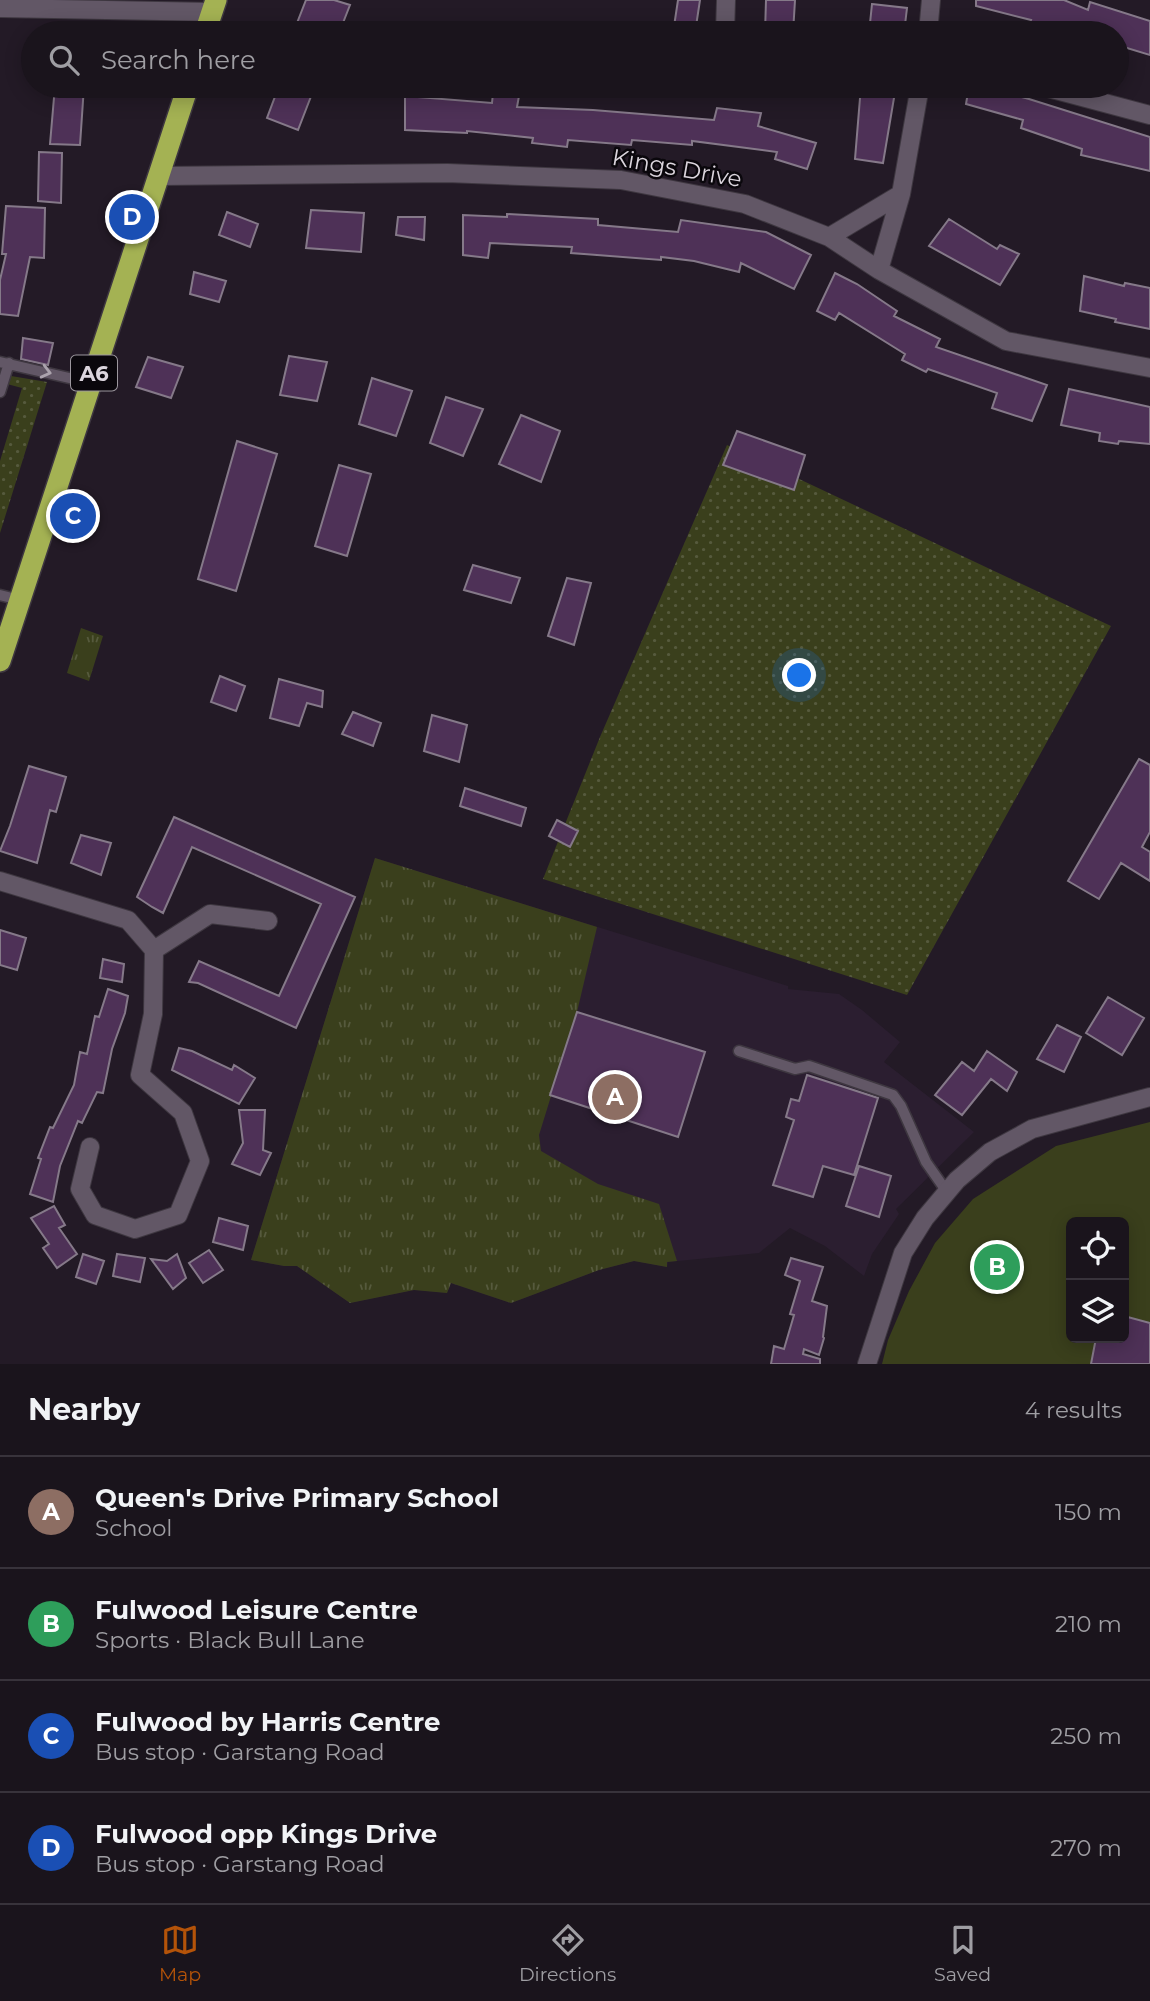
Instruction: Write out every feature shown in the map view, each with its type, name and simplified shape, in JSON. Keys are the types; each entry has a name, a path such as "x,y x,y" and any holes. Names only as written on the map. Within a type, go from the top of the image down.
{"highway":[{"name":"A6","path":"0,661 10,598 91,383 184,98"}],"street":[{"path":"726,0 726,21"},
{"path":"929,21 931,0"},
{"path":"0,8 214,6"},
{"path":"879,270 901,194 918,98"},
{"path":"1086,98 1150,115"},
{"name":"Kings Drive","path":"159,176 447,173 621,180 745,204 828,237 879,270 1006,341 1150,368"},
{"path":"828,237 901,194"},
{"path":"0,881 128,920 155,950 153,1014 140,1075 183,1112 200,1161 178,1215 135,1229 95,1215 80,1189 90,1147"},
{"path":"155,950 210,914 268,921"},
{"path":"867,1364 903,1253 925,1218 947,1192 990,1152 1032,1129 1150,1097"}],"lane":[{"path":"0,392 5,362 91,383"},
{"path":"739,1051 795,1069 809,1066 893,1095 926,1161 947,1192"}],"shaded area":[{"path":"375,858 788,986 788,989 839,994 900,1042 884,1062 974,1132 896,1209 899,1214 872,1254 864,1276 825,1246 790,1228 759,1253 668,1262 667,1267 634,1261 599,1270 511,1303 451,1283 447,1293 414,1290 350,1303 297,1266 251,1260"}],"green space":[{"path":"11,376 47,382 0,533 0,461 22,388 7,384"},
{"path":"727,445 1111,626 907,995 543,879 600,737"},
{"path":"81,628 103,636 89,681 67,673"},
{"path":"375,858 597,927 577,1012 539,1135 541,1151 598,1184 659,1204 677,1261 667,1262 667,1267 634,1261 599,1270 511,1303 451,1283 447,1293 414,1290 350,1303 297,1266 251,1260"},
{"path":"1150,1122 1150,1364 882,1364 888,1340 909,1291 935,1243 973,1199 1056,1146"}],"building":[{"path":"306,0 334,0 350,5 344,21 298,21"},
{"path":"678,0 700,0 697,21 675,21"},
{"path":"766,0 795,0 794,21 765,21"},
{"path":"976,0 1064,0 1088,10 1090,2 1150,21 1150,55 1129,49 1129,21 1030,21 976,6"},
{"path":"872,4 907,8 905,21 870,21"},
{"path":"54,98 83,98 80,145 50,144"},
{"path":"274,98 310,98 298,130 267,118"},
{"path":"405,98 492,103 492,98 519,98 517,107 714,120 717,108 761,113 758,126 816,143 807,169 775,159 777,152 692,141 692,145 632,140 631,145 568,140 567,147 532,143 533,138 467,131 405,130"},
{"path":"860,98 894,98 883,163 855,159"},
{"path":"967,98 1025,98 1150,137 1150,171 1081,155 1082,149 1021,128 1023,120 966,104"},
{"path":"39,152 62,153 61,203 38,201"},
{"path":"6,206 45,208 44,258 30,257 18,316 0,314 0,280 6,254 2,254"},
{"path":"311,210 364,213 361,252 306,248"},
{"path":"227,212 258,224 250,247 219,235"},
{"path":"507,214 598,219 598,225 678,232 681,220 766,232 811,255 794,289 741,263 739,272 694,261 661,257 661,260 571,253 572,247 490,243 488,258 463,255 463,215 507,217"},
{"path":"398,217 425,217 424,240 396,235"},
{"path":"949,219 997,249 1000,245 1019,254 1000,285 929,246"},
{"path":"194,272 226,281 219,302 190,294"},
{"path":"835,273 857,284 897,311 894,316 940,339 936,347 1047,385 1032,421 992,408 997,393 928,369 926,372 902,360 905,354 839,313 835,320 817,311"},
{"path":"1084,276 1124,286 1125,283 1150,288 1150,329 1080,311"},
{"path":"23,338 53,343 48,365 21,359"},
{"path":"289,356 327,362 317,401 280,395"},
{"path":"148,357 183,367 171,398 136,387"},
{"path":"372,378 412,391 396,436 359,424"},
{"path":"1069,389 1150,407 1150,444 1099,441 1100,433 1061,425"},
{"path":"446,397 483,409 463,456 430,443"},
{"path":"521,415 560,431 541,482 499,464"},
{"path":"737,431 805,455 794,490 723,465"},
{"path":"237,441 277,454 236,591 198,579"},
{"path":"339,465 371,474 347,556 315,546"},
{"path":"473,565 520,578 511,603 464,590"},
{"path":"567,578 591,583 574,645 548,636"},
{"path":"220,676 245,686 236,711 211,702"},
{"path":"279,679 323,691 322,707 307,703 299,726 270,718"},
{"path":"353,712 381,723 373,746 342,734"},
{"path":"432,715 467,725 459,762 424,751"},
{"path":"1139,759 1150,765 1150,832 1142,847 1150,852 1150,881 1121,863 1099,899 1068,881"},
{"path":"29,766 66,777 56,812 50,810 37,863 0,851"},
{"path":"465,788 526,808 521,826 460,806"},
{"path":"174,817 355,897 296,1028 198,983 189,982 199,961 279,996 321,904 192,847 163,913 152,907 137,897"},
{"path":"557,820 578,831 570,847 549,836"},
{"path":"81,835 111,843 101,875 71,863"},
{"path":"0,930 26,938 17,970 0,965"},
{"path":"103,959 124,964 122,982 100,978"},
{"path":"108,989 128,996 125,1013 112,1049 103,1093 97,1092 82,1123 78,1121 60,1166 53,1202 30,1194 41,1159 38,1158 50,1127 53,1128 74,1085 80,1052 87,1054 95,1016 99,1017"},
{"path":"1108,997 1144,1018 1122,1055 1086,1033"},
{"path":"577,1012 705,1052 678,1137 550,1095"},
{"path":"1057,1025 1081,1037 1064,1072 1037,1059"},
{"path":"179,1048 192,1051 232,1070 234,1065 255,1078 239,1104 172,1070"},
{"path":"987,1051 1017,1072 1007,1091 991,1079 962,1115 935,1095 962,1062 974,1071"},
{"path":"807,1075 878,1098 854,1175 823,1166 813,1197 773,1185 794,1120 786,1117 791,1099 799,1101"},
{"path":"239,1110 265,1110 263,1150 271,1153 260,1175 232,1164 243,1143"},
{"path":"859,1166 891,1176 879,1217 846,1206"},
{"path":"54,1206 65,1225 59,1228 77,1254 57,1268 43,1248 49,1244 31,1218"},
{"path":"219,1218 248,1226 243,1250 213,1242"},
{"path":"209,1250 223,1270 203,1283 189,1263"},
{"path":"83,1254 104,1261 96,1284 76,1277"},
{"path":"117,1254 145,1258 140,1282 113,1276"},
{"path":"177,1254 186,1278 173,1289 151,1259 167,1261"},
{"path":"791,1258 823,1267 812,1301 827,1306 824,1338 819,1355 804,1349 803,1354 820,1359 820,1364 771,1364 774,1346 784,1349 794,1315 790,1314 800,1281 785,1275"},
{"path":"1129,1317 1150,1323 1150,1364 1091,1364 1095,1343 1129,1343"}],"place":[{"name":"Fulwood opp Kings Drive","path":"132,217"},
{"name":"Fulwood by Harris Centre","path":"73,516"},
{"name":"Queen's Drive Primary School","path":"615,1097"},
{"name":"Fulwood Leisure Centre","path":"997,1267"}]}
